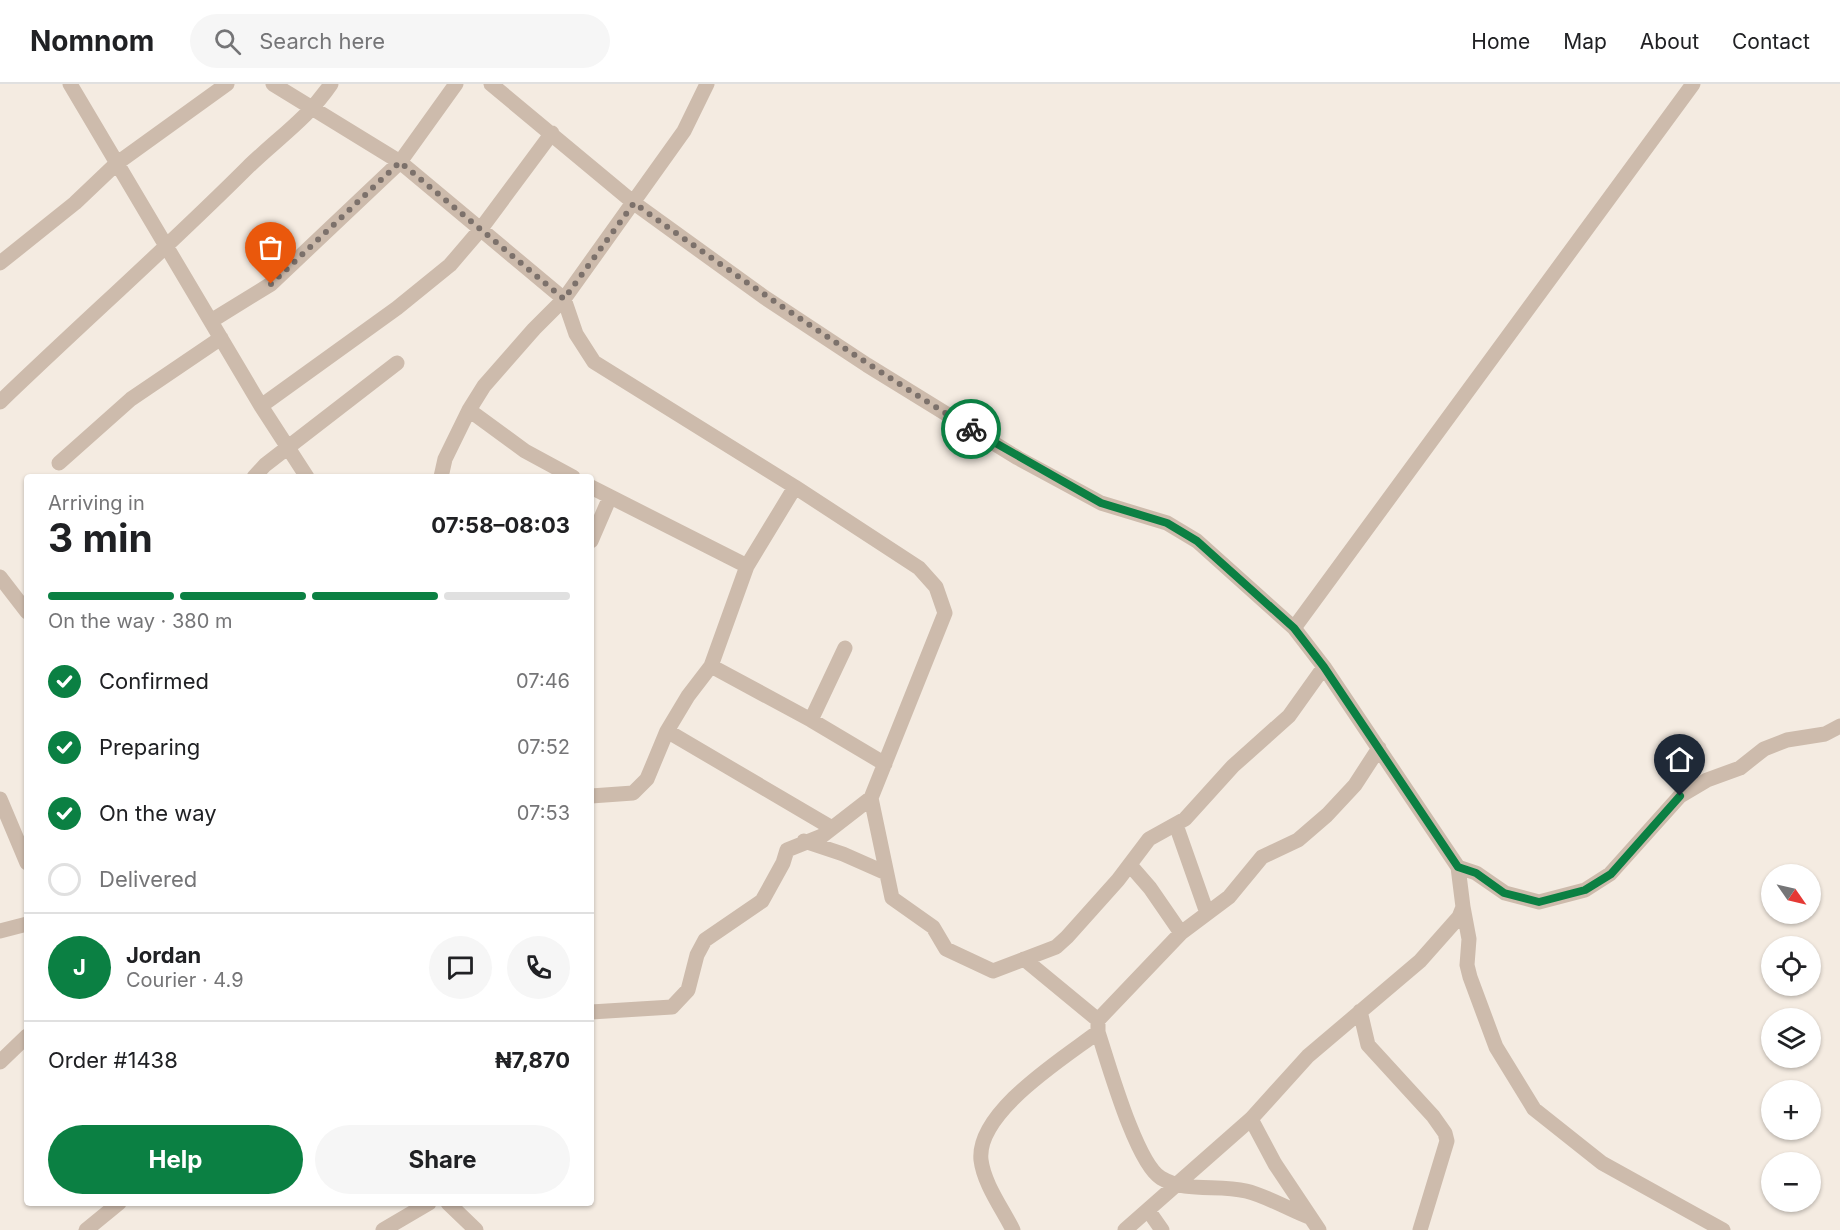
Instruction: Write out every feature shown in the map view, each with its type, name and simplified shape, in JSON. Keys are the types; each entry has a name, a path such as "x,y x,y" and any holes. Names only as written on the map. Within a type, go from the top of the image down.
{"street":[{"path":"70,84 261,406 306,474"},
{"path":"0,263 75,202 116,164 227,84"},
{"path":"273,84 400,162 564,299 576,334 594,362 795,487 919,568 936,587 945,614 872,798 892,898 933,927 946,949 993,971 1056,947 1154,835 1176,825 1233,766 1289,716 1324,667"},
{"path":"0,402 63,341 168,248 270,146 314,109 331,84"},
{"path":"211,321 271,284 400,162 456,84"},
{"path":"491,84 634,203 764,297 867,365 1018,458 1101,503 1167,523 1197,541 1294,628 1324,667 1458,867 1469,939 1467,965 1470,977 1496,1047 1534,1109 1602,1163 1674,1206 1723,1230"},
{"path":"442,474 446,459 469,410 491,378 564,299 684,131 707,84"},
{"path":"1294,628 1693,84"},
{"path":"261,406 397,308 450,265 480,230 552,133"},
{"path":"59,463 131,399 221,338"},
{"path":"258,474 397,363"},
{"path":"469,410 525,451 567,474"},
{"path":"594,796 633,793 647,779 667,731 688,696 711,666 747,566 795,487"},
{"path":"594,489 747,566"},
{"path":"594,534 610,497"},
{"path":"0,577 24,608"},
{"path":"811,720 845,648"},
{"path":"711,666 811,720 885,764"},
{"path":"1458,867 1476,873 1504,893 1539,902 1585,890 1611,874 1680,796 1707,780 1740,768 1764,749 1787,740 1826,734 1840,726"},
{"path":"667,731 832,828"},
{"path":"1013,1230 984,1176 981,1156 986,1139 1000,1111 1098,1026 1181,933 1229,897 1262,857 1298,840 1327,815 1355,785 1379,748"},
{"path":"594,1012 672,1007 688,990 697,955 705,940 762,901 783,864 787,850 804,841 822,836 872,798"},
{"path":"0,799 24,856"},
{"path":"1176,825 1207,913"},
{"path":"804,841 843,854 886,873"},
{"path":"1130,865 1181,933"},
{"path":"1125,1230 1251,1119 1308,1056 1420,961 1459,917 1463,907"},
{"path":"0,931 24,925"},
{"path":"1024,958 1098,1026 1124,1109 1149,1167 1159,1177 1176,1186 1246,1191 1310,1217"},
{"path":"1360,1011 1368,1045 1433,1116 1448,1141 1420,1230"},
{"path":"0,1062 24,1039"},
{"path":"1251,1119 1319,1230"},
{"path":"86,1230 115,1206"},
{"path":"383,1230 424,1206"},
{"path":"465,1209 476,1230"},
{"path":"1148,1210 1162,1230"}],"way so far":[{"path":"271,284 330,225 400,162 564,299 634,203 764,297 867,365 971,429"}],"route":[{"path":"971,429 1018,458 1101,503 1167,523 1197,541 1294,628 1324,667 1458,867 1476,873 1504,893 1539,902 1585,890 1611,874 1680,796"}]}
